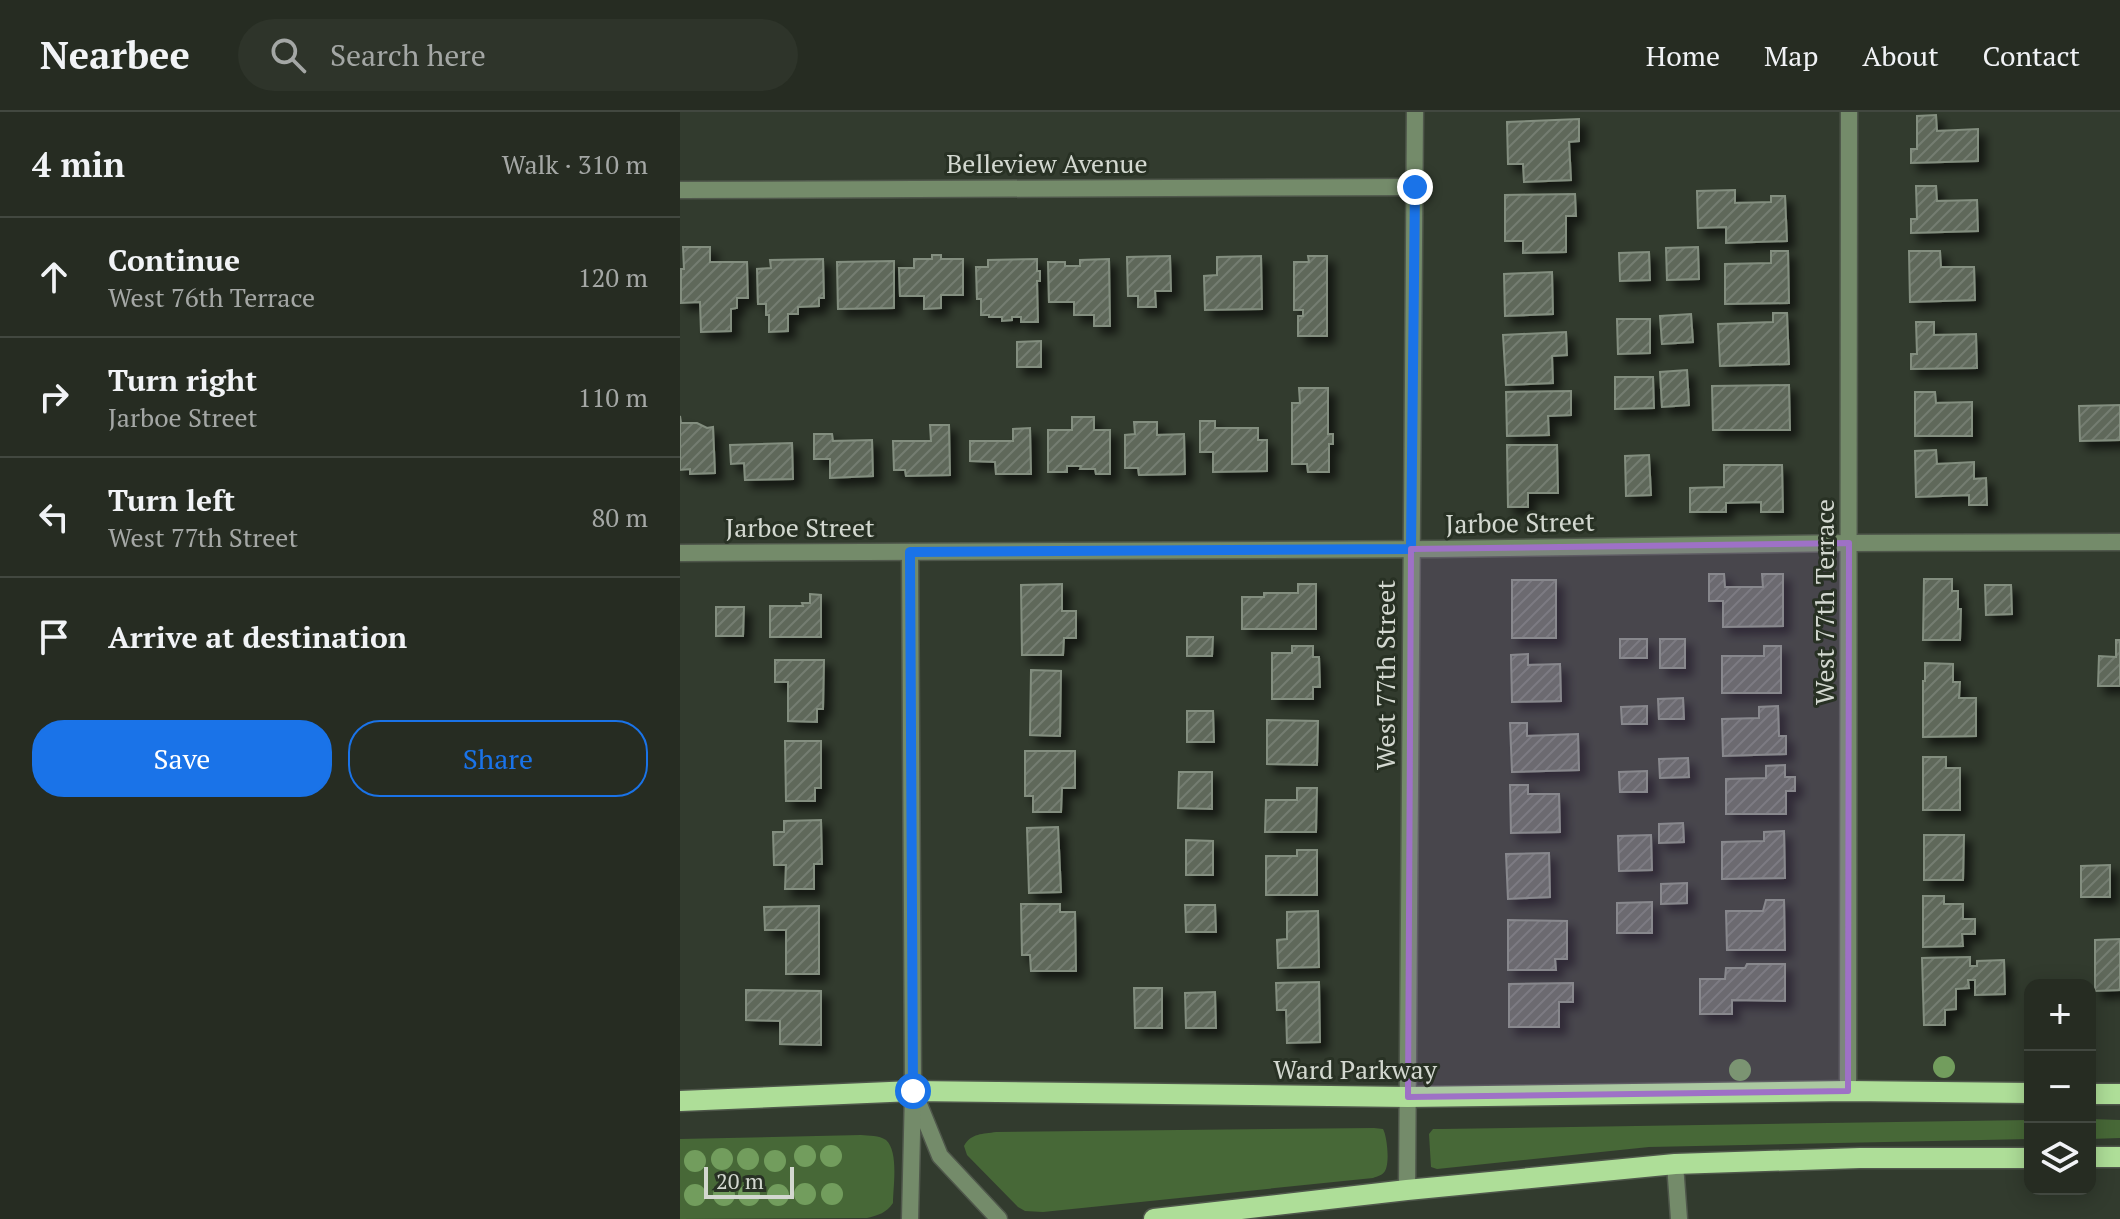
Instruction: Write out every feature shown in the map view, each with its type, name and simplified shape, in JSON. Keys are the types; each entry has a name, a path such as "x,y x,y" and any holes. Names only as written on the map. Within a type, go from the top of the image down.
{"main road":[{"name":"Ward Parkway","path":"680,1101 913,1091 1408,1097 1848,1091 2024,1093"},
{"path":"2096,1094 2120,1094"},
{"path":"2096,1157 2120,1157"},
{"path":"1154,1219 1675,1164 1860,1158 2024,1158"}],"street":[{"name":"West 77th Street","path":"1407,1190 1415,112"},
{"name":"West 77th Terrace","path":"1848,1091 1849,112"},
{"name":"Belleview Avenue","path":"680,190 1415,187"},
{"name":"Jarboe Street","path":"680,553 2120,542"},
{"path":"910,552 913,1091 910,1219"},
{"path":"913,1091 940,1156 999,1219"},
{"path":"1675,1164 1679,1219"}],"highlighted area":[{"path":"1849,543 1848,1091 1408,1097 1411,549"}],"green space":[{"path":"2096,1119 2120,1120 2120,1138 2096,1139"},
{"path":"2024,1120 2024,1139 1649,1147 1437,1169 1431,1167 1429,1134 1433,1129"},
{"path":"1383,1129 1388,1156 1384,1172 1373,1178 1043,1212 1025,1211 1018,1207 967,1155 964,1146 974,1136 996,1132"},
{"path":"861,1135 883,1138 893,1153 893,1203 882,1213 867,1218 680,1219 680,1139"}],"building":[{"path":"1936,115 1937,131 1978,129 1978,161 1911,163 1911,149 1917,149 1917,116"},
{"path":"1579,119 1579,141 1569,142 1571,180 1524,182 1523,164 1508,164 1507,122"},
{"path":"1916,186 1936,186 1937,201 1977,200 1978,231 1911,233 1911,219 1917,219"},
{"path":"1735,190 1735,203 1771,202 1771,196 1785,196 1787,241 1726,243 1726,227 1698,228 1697,191"},
{"path":"1575,194 1576,216 1566,216 1566,252 1523,253 1523,241 1505,241 1505,195"},
{"path":"683,247 710,247 710,262 747,262 748,298 737,298 737,308 731,309 731,331 701,332 700,302 681,303"},
{"path":"1698,247 1699,279 1667,280 1666,248"},
{"path":"1771,251 1788,251 1789,303 1725,304 1725,264 1771,263"},
{"path":"1909,251 1940,251 1941,267 1974,267 1975,300 1910,302"},
{"path":"1649,252 1650,280 1620,281 1619,253"},
{"path":"932,255 941,255 941,259 963,259 963,295 941,295 941,308 924,309 924,296 900,296 899,268 914,268 914,259 932,259"},
{"path":"1170,256 1171,291 1155,291 1156,307 1138,307 1138,296 1128,296 1127,257"},
{"path":"1261,256 1262,309 1205,310 1204,276 1217,275 1217,257"},
{"path":"1308,256 1327,256 1327,336 1298,336 1298,316 1303,316 1303,310 1294,310 1294,262 1309,262"},
{"path":"823,259 824,298 819,298 819,306 798,307 798,314 788,314 788,331 769,332 766,304 758,304 757,269 771,268 770,260"},
{"path":"1037,259 1037,271 1040,271 1040,281 1037,281 1038,322 1021,322 1021,317 1002,321 1002,317 981,315 976,267 988,267 988,260"},
{"path":"1109,259 1110,326 1094,326 1094,315 1074,315 1074,302 1049,302 1048,262 1080,266 1080,260"},
{"path":"894,261 894,308 838,309 837,262"},
{"path":"1552,272 1553,314 1505,316 1504,274"},
{"path":"1773,313 1787,313 1789,364 1720,366 1718,324 1773,322"},
{"path":"1691,314 1693,342 1662,344 1660,316"},
{"path":"1617,319 1650,319 1650,353 1618,354"},
{"path":"1916,322 1934,322 1934,335 1976,334 1977,368 1911,369 1911,354 1917,354"},
{"path":"1566,332 1567,355 1552,356 1553,383 1506,385 1503,335"},
{"path":"1041,341 1041,367 1017,367 1017,342"},
{"path":"1687,370 1689,405 1662,407 1660,372"},
{"path":"1615,377 1653,377 1654,408 1615,409"},
{"path":"1789,385 1790,430 1713,430 1712,386"},
{"path":"1299,388 1328,388 1328,434 1333,434 1333,444 1329,444 1329,472 1308,472 1307,464 1292,464 1292,403 1300,403"},
{"path":"1571,391 1571,415 1548,416 1549,435 1507,436 1506,392"},
{"path":"1915,392 1935,392 1936,403 1972,402 1972,436 1915,436"},
{"path":"2120,405 2120,440 2080,441 2079,406"},
{"path":"680,416 681,423 713,427 715,473 690,474 690,469 680,470"},
{"path":"1072,417 1094,417 1094,430 1110,430 1110,474 1096,474 1095,469 1080,469 1081,466 1067,466 1067,472 1048,472 1048,430 1072,430"},
{"path":"1200,421 1215,421 1215,428 1258,428 1258,440 1267,440 1267,471 1213,472 1213,452 1200,452"},
{"path":"1134,422 1157,422 1157,435 1184,434 1185,474 1139,475 1138,468 1125,468 1125,435 1135,434"},
{"path":"930,425 949,425 950,475 906,476 905,470 894,470 893,441 931,441"},
{"path":"1030,428 1031,474 996,474 995,462 970,461 970,441 1013,441 1013,429"},
{"path":"814,434 832,434 833,441 872,440 873,476 830,478 830,459 814,459"},
{"path":"792,443 793,479 745,480 744,463 731,464 730,445"},
{"path":"1507,445 1557,445 1558,493 1528,493 1528,507 1508,507"},
{"path":"1936,450 1937,464 1974,462 1974,479 1986,478 1987,505 1969,505 1969,495 1916,497 1915,451"},
{"path":"1649,455 1651,495 1626,496 1625,456"},
{"path":"1724,465 1782,465 1783,512 1761,512 1761,502 1726,503 1726,512 1690,512 1690,488 1724,487"},
{"path":"1709,574 1724,574 1725,587 1763,587 1762,574 1783,574 1783,626 1723,627 1723,601 1709,601"},
{"path":"1924,579 1952,579 1952,591 1958,591 1958,609 1961,609 1960,640 1923,640"},
{"path":"1512,580 1556,580 1556,638 1512,638"},
{"path":"1062,584 1062,611 1076,611 1076,638 1064,638 1063,655 1022,655 1021,585"},
{"path":"1298,584 1316,584 1316,629 1242,629 1242,597 1264,597 1264,593 1298,593"},
{"path":"1985,585 2011,585 2012,614 1986,615"},
{"path":"810,594 821,595 821,637 770,637 770,606 803,606 802,603 810,603"},
{"path":"716,607 744,607 743,636 716,636"},
{"path":"1187,637 1213,637 1212,656 1187,656"},
{"path":"1620,639 1647,639 1647,658 1620,658"},
{"path":"1660,639 1685,639 1685,668 1660,668"},
{"path":"2116,640 2120,640 2120,686 2098,686 2099,656 2116,657"},
{"path":"1292,646 1313,646 1313,657 1319,657 1320,687 1313,687 1313,699 1272,699 1272,653 1292,653"},
{"path":"1764,646 1781,646 1781,693 1722,693 1722,656 1764,656"},
{"path":"1528,654 1528,665 1560,664 1561,701 1512,702 1511,655"},
{"path":"775,660 824,660 823,709 817,709 817,722 788,721 788,682 775,682"},
{"path":"1925,663 1953,664 1953,682 1960,682 1959,698 1976,698 1976,736 1923,737"},
{"path":"1031,670 1061,671 1060,736 1030,735"},
{"path":"1683,698 1684,719 1659,719 1658,699"},
{"path":"1647,706 1647,724 1622,724 1621,707"},
{"path":"1778,706 1779,736 1786,736 1786,754 1723,756 1722,719 1759,718 1759,707"},
{"path":"1187,711 1213,711 1214,742 1187,742"},
{"path":"1267,720 1318,721 1317,765 1267,764"},
{"path":"1510,723 1527,723 1527,736 1578,734 1579,770 1512,772"},
{"path":"785,741 821,741 821,788 815,788 815,801 786,801"},
{"path":"1025,751 1075,751 1075,788 1062,788 1061,812 1033,812 1033,796 1025,796"},
{"path":"1923,757 1946,757 1946,768 1960,768 1960,810 1923,810"},
{"path":"1688,758 1689,777 1660,778 1659,759"},
{"path":"1785,765 1785,777 1795,777 1795,791 1786,791 1786,814 1726,814 1726,779 1766,778 1766,766"},
{"path":"1647,771 1647,792 1620,792 1619,772"},
{"path":"1179,772 1212,772 1212,809 1178,808"},
{"path":"1510,785 1528,785 1528,794 1559,794 1560,832 1511,833"},
{"path":"1297,788 1317,788 1316,832 1265,832 1266,800 1297,800"},
{"path":"821,820 822,864 814,864 814,889 785,889 786,865 774,865 773,832 784,832 784,821"},
{"path":"1683,823 1684,842 1659,843 1659,824"},
{"path":"1058,827 1061,892 1029,893 1027,828"},
{"path":"1784,831 1785,878 1722,879 1722,842 1764,841 1764,832"},
{"path":"1651,835 1652,870 1619,871 1618,836"},
{"path":"1924,835 1964,835 1963,880 1924,880"},
{"path":"1186,840 1213,841 1213,875 1186,875"},
{"path":"1297,850 1317,850 1317,895 1266,895 1266,856 1297,856"},
{"path":"1549,853 1550,897 1508,899 1506,854"},
{"path":"2110,865 2110,897 2081,897 2081,866"},
{"path":"1687,883 1687,903 1661,904 1661,884"},
{"path":"1923,896 1944,896 1944,904 1963,904 1963,919 1975,919 1975,934 1962,934 1963,946 1923,947"},
{"path":"1766,900 1784,900 1785,950 1727,950 1726,911 1763,911"},
{"path":"1652,902 1652,933 1617,933 1617,903"},
{"path":"1021,904 1060,904 1060,912 1075,912 1076,971 1031,971 1030,955 1022,955"},
{"path":"1185,905 1215,905 1216,932 1186,932"},
{"path":"819,906 819,974 786,974 786,930 765,930 764,907"},
{"path":"1318,911 1319,967 1278,968 1277,940 1287,939 1287,912"},
{"path":"1508,920 1567,921 1567,959 1555,959 1556,970 1508,970"},
{"path":"2120,939 2120,990 2096,991 2095,940"},
{"path":"1970,957 1970,966 1977,966 1977,961 2004,960 2005,994 1975,995 1975,980 1968,980 1969,988 1956,989 1956,1009 1945,1010 1945,1025 1924,1025 1922,958"},
{"path":"1747,964 1785,964 1785,1001 1732,1000 1732,1014 1700,1014 1700,979 1725,979 1726,968 1745,968"},
{"path":"1319,982 1320,1042 1287,1043 1286,1010 1277,1010 1276,983"},
{"path":"1573,983 1573,1002 1559,1002 1559,1027 1509,1027 1509,984"},
{"path":"1134,988 1162,988 1162,1028 1135,1028"},
{"path":"746,990 821,991 821,1045 780,1044 780,1021 746,1020"},
{"path":"1215,992 1216,1028 1186,1028 1185,993"}],"route":[{"path":"913,1091 910,552 1411,549 1415,187"}]}
